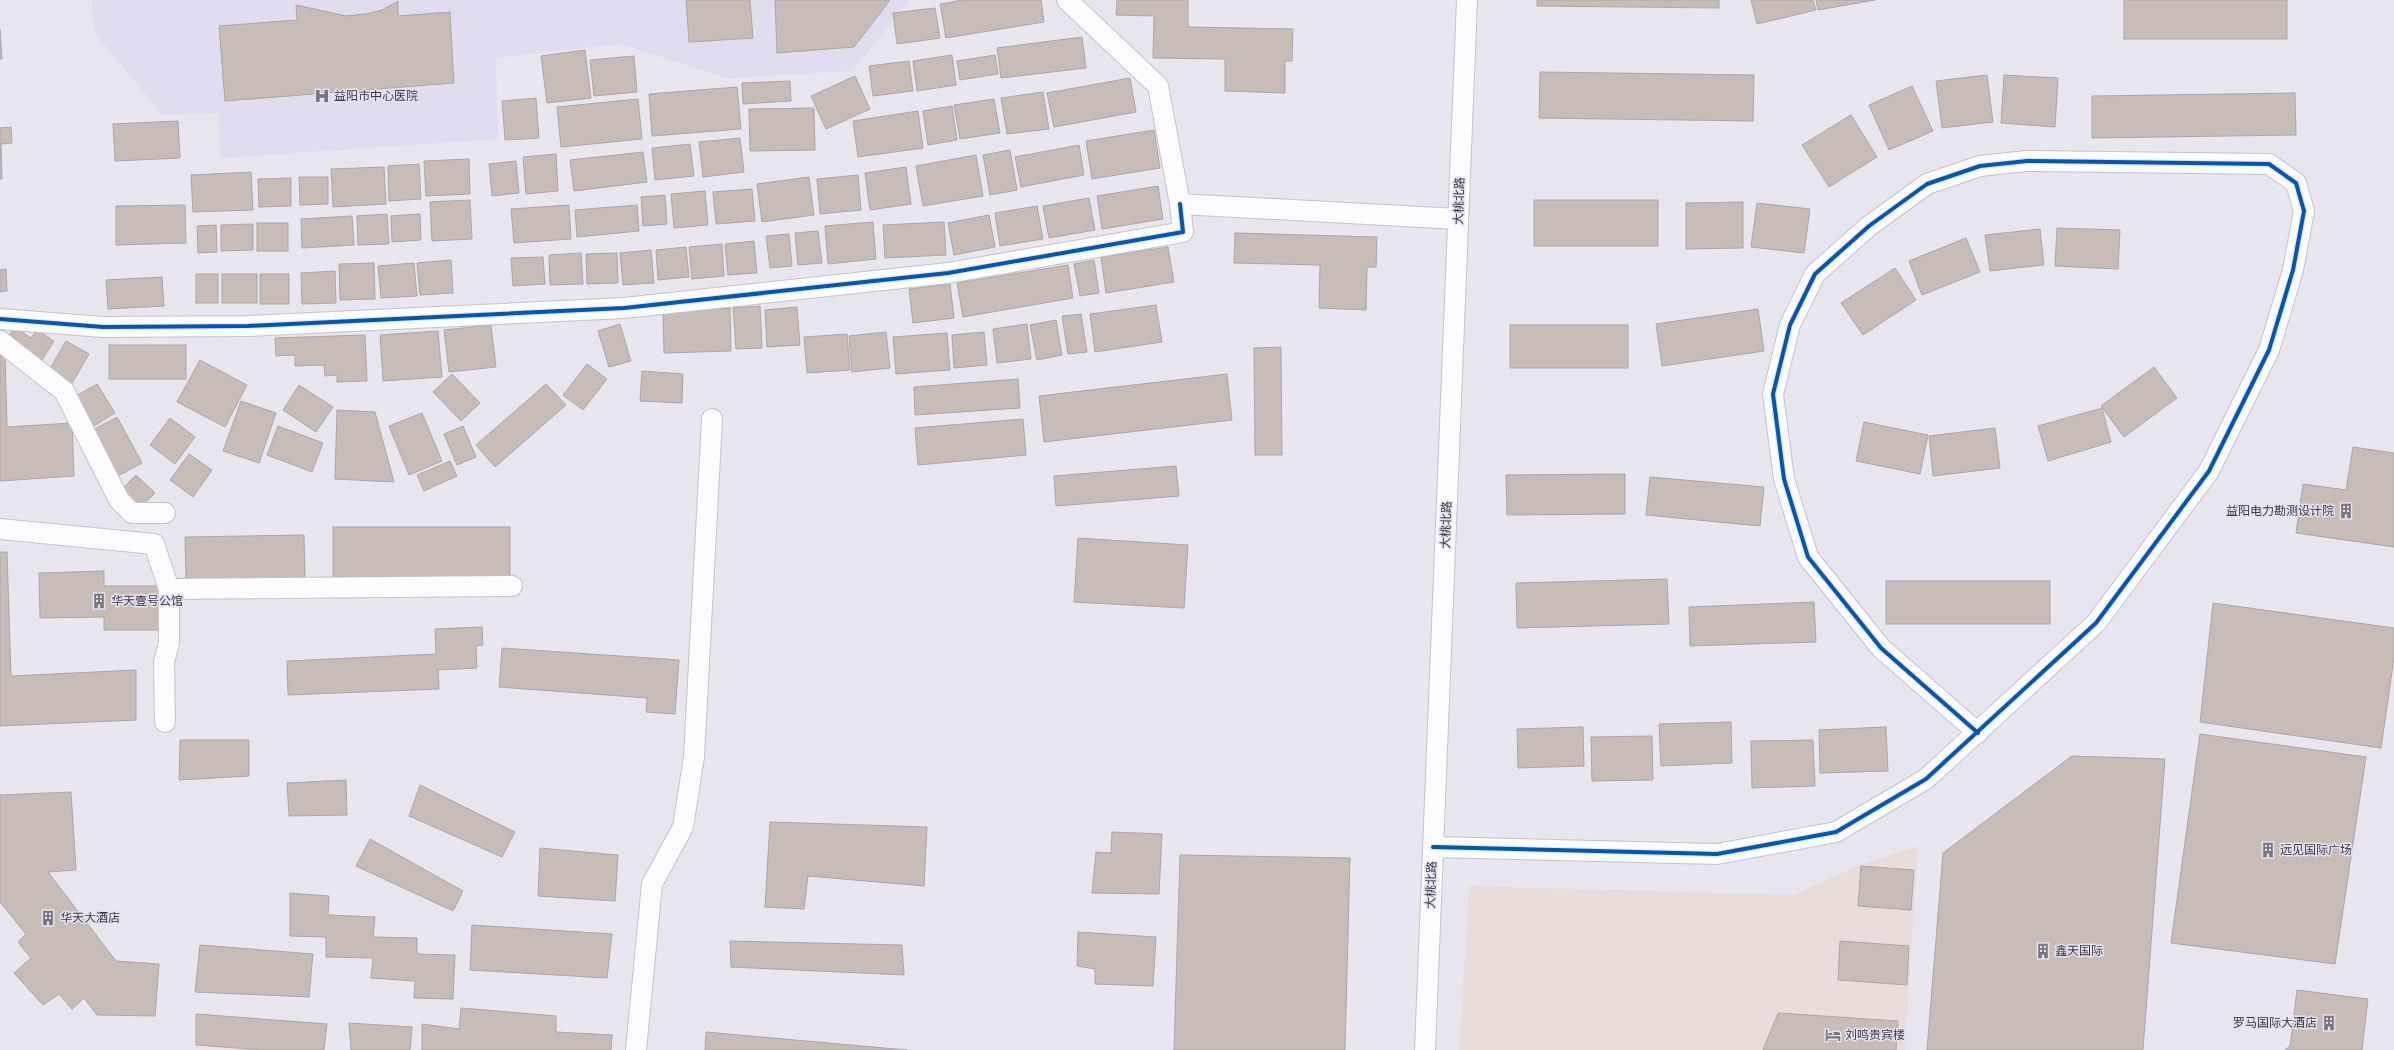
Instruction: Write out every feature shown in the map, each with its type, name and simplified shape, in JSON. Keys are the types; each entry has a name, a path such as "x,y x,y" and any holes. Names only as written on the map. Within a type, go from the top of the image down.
{"street":[{"path":"0,319 103,327 248,326 632,307 948,273 1183,232 1180,204 1158,86 1067,0"},
{"name":"大桃北路","path":"1425,1050 1467,0"},
{"path":"1433,847 1717,854 1836,832 1926,779 1978,733 2096,623 2209,471 2269,350 2293,270 2304,211 2296,183 2269,164 2027,161 1980,166 1927,184 1869,226 1815,274 1790,324 1773,394 1784,479 1808,557 1881,648 1978,733"},
{"path":"1180,204 1458,219"},
{"path":"0,341 64,391 119,500 132,513 165,513"},
{"path":"636,1050 652,884 682,827 694,757 712,419"},
{"path":"0,529 154,544 168,589 168,643 164,662 165,722"},
{"path":"168,589 512,586"}],"shaded area":[{"name":"益阳市中心医院","path":"92,0 910,0 852,71 726,78 620,44 496,58 498,139 220,158 218,113 162,114 93,31"},
{"path":"1918,846 1905,1050 1459,1050 1469,886 1793,895 1855,867"}],"building":[{"path":"686,0 750,0 753,38 689,42"},
{"path":"775,0 890,0 854,47 777,53"},
{"path":"963,0 1041,0 1044,22 946,38 940,4"},
{"path":"1117,0 1188,0 1188,27 1293,29 1292,61 1285,61 1285,93 1225,91 1225,59 1153,58 1154,16 1116,15"},
{"path":"1537,0 1719,0 1719,8 1537,6"},
{"path":"1751,0 1813,0 1816,10 1757,24"},
{"path":"1816,0 1875,0 1818,10"},
{"path":"2124,0 2287,0 2287,39 2124,39"},
{"path":"398,1 398,16 450,12 454,83 225,101 219,26 297,20 296,5 346,16 382,10"},
{"path":"935,8 940,38 897,44 893,13"},
{"path":"0,29 2,59 0,59"},
{"path":"1082,37 1086,68 1001,78 997,48"},
{"path":"585,50 591,98 547,103 541,56"},
{"path":"952,55 956,85 917,91 913,61"},
{"path":"995,55 998,74 960,80 957,61"},
{"path":"634,56 637,92 594,96 590,60"},
{"path":"909,61 913,91 873,96 869,66"},
{"path":"1540,72 1754,75 1753,121 1539,118"},
{"path":"1987,75 1993,122 1942,128 1936,81"},
{"path":"2004,75 2058,78 2055,127 2001,123"},
{"path":"855,76 870,109 826,129 811,96"},
{"path":"1130,78 1136,112 1054,127 1047,93"},
{"path":"790,81 791,101 743,104 742,83"},
{"path":"1912,86 1933,131 1889,150 1869,105"},
{"path":"737,87 741,129 652,136 649,94"},
{"path":"1043,92 1049,129 1007,134 1001,98"},
{"path":"2295,93 2296,135 2092,138 2092,96"},
{"path":"536,98 539,138 505,140 502,101"},
{"path":"638,99 642,139 561,147 557,107"},
{"path":"994,99 1000,133 960,139 954,105"},
{"path":"952,106 957,140 928,145 923,111"},
{"path":"814,108 815,150 750,151 749,109"},
{"path":"918,111 923,148 858,157 853,121"},
{"path":"1851,115 1877,157 1829,187 1802,145"},
{"path":"178,121 180,158 115,161 113,124"},
{"path":"11,127 12,143 1,144 2,179 0,179 0,128"},
{"path":"1154,130 1160,168 1092,179 1086,141"},
{"path":"740,138 744,172 703,177 699,142"},
{"path":"690,144 694,176 655,180 652,148"},
{"path":"1079,145 1084,175 1021,187 1015,157"},
{"path":"1010,150 1017,190 990,195 983,155"},
{"path":"643,152 647,182 574,191 570,160"},
{"path":"556,154 558,191 526,194 523,157"},
{"path":"976,155 983,196 923,206 916,166"},
{"path":"469,159 470,194 426,196 424,161"},
{"path":"516,161 519,193 492,196 489,164"},
{"path":"419,164 421,199 389,201 388,166"},
{"path":"384,167 386,204 333,207 331,169"},
{"path":"906,167 911,204 870,210 865,173"},
{"path":"251,172 253,210 193,212 191,175"},
{"path":"858,175 861,210 820,214 817,179"},
{"path":"299,177 328,177 328,204 300,205"},
{"path":"809,177 814,215 762,222 757,184"},
{"path":"291,178 291,206 259,207 258,179"},
{"path":"1158,186 1163,219 1102,229 1097,196"},
{"path":"752,189 755,221 716,224 713,192"},
{"path":"705,191 708,225 674,228 671,194"},
{"path":"665,195 667,224 643,226 641,197"},
{"path":"1089,198 1095,230 1049,238 1043,206"},
{"path":"470,200 472,239 432,241 430,202"},
{"path":"1534,200 1658,200 1658,246 1534,246"},
{"path":"1743,202 1743,248 1686,249 1686,203"},
{"path":"1757,203 1810,209 1804,253 1751,247"},
{"path":"185,205 186,243 116,245 116,206"},
{"path":"569,205 571,239 514,243 511,209"},
{"path":"637,205 639,231 577,237 575,210"},
{"path":"1037,206 1043,239 1000,246 995,213"},
{"path":"387,214 389,244 358,245 357,216"},
{"path":"420,214 421,240 392,242 391,216"},
{"path":"989,215 995,247 954,255 948,223"},
{"path":"352,216 354,245 302,248 301,219"},
{"path":"873,222 876,259 828,264 825,226"},
{"path":"944,222 946,255 885,258 883,225"},
{"path":"257,223 288,223 288,251 257,251"},
{"path":"253,224 253,250 221,251 221,225"},
{"path":"216,225 217,252 198,253 197,226"},
{"path":"2057,228 2120,230 2118,269 2055,266"},
{"path":"2040,229 2044,265 1990,271 1985,235"},
{"path":"818,231 822,263 798,265 795,233"},
{"path":"1235,233 1377,237 1376,267 1367,267 1366,310 1319,308 1320,265 1234,263"},
{"path":"789,234 792,266 770,268 766,236"},
{"path":"1966,238 1980,272 1922,295 1909,261"},
{"path":"754,241 757,273 728,275 725,244"},
{"path":"722,244 724,276 692,279 689,247"},
{"path":"686,247 689,277 658,280 656,250"},
{"path":"1168,247 1174,282 1106,293 1101,257"},
{"path":"651,250 654,283 623,285 620,253"},
{"path":"581,253 583,284 550,285 549,255"},
{"path":"617,253 618,283 587,284 586,254"},
{"path":"543,257 545,284 513,286 511,258"},
{"path":"451,260 453,293 420,295 417,263"},
{"path":"1094,260 1099,293 1080,296 1074,264"},
{"path":"374,263 375,299 340,300 339,264"},
{"path":"414,263 417,296 381,298 378,266"},
{"path":"1068,265 1073,298 963,317 957,283"},
{"path":"1895,268 1916,300 1863,335 1841,303"},
{"path":"6,269 7,291 0,292 0,270"},
{"path":"335,271 336,303 302,304 301,273"},
{"path":"196,274 218,274 218,303 196,303"},
{"path":"222,274 257,274 257,303 222,303"},
{"path":"260,274 289,274 289,304 260,304"},
{"path":"162,277 164,306 108,309 106,280"},
{"path":"950,284 954,318 913,323 909,289"},
{"path":"1156,305 1162,342 1095,352 1090,314"},
{"path":"760,306 762,348 736,349 733,308"},
{"path":"797,307 800,345 767,347 765,310"},
{"path":"730,308 731,351 664,353 663,310"},
{"path":"1758,309 1764,351 1662,366 1656,324"},
{"path":"1081,314 1087,352 1068,354 1062,316"},
{"path":"1056,320 1062,355 1037,360 1030,325"},
{"path":"620,324 631,361 609,367 598,331"},
{"path":"1027,324 1031,359 997,363 993,329"},
{"path":"491,325 496,367 449,372 444,330"},
{"path":"1510,325 1628,325 1628,368 1510,368"},
{"path":"15,327 31,338 37,330 54,341 39,365 5,341"},
{"path":"438,331 442,377 383,381 380,335"},
{"path":"886,332 890,368 852,372 849,336"},
{"path":"984,332 987,365 954,368 952,335"},
{"path":"947,333 950,370 896,374 893,337"},
{"path":"847,334 850,370 807,373 804,337"},
{"path":"365,335 367,381 337,382 337,375 325,376 324,365 295,366 295,355 276,356 275,338"},
{"path":"66,341 89,354 71,385 48,372"},
{"path":"109,345 186,345 186,379 109,379"},
{"path":"1281,347 1282,455 1255,455 1254,348"},
{"path":"0,353 5,353 7,427 72,423 74,476 0,481"},
{"path":"200,360 247,385 225,427 177,402"},
{"path":"587,364 607,379 583,410 563,395"},
{"path":"2154,367 2177,398 2124,437 2101,406"},
{"path":"642,371 683,374 682,403 640,401"},
{"path":"452,374 480,403 461,421 433,392"},
{"path":"1227,374 1232,420 1044,442 1039,396"},
{"path":"1018,379 1020,408 915,415 914,387"},
{"path":"97,384 115,413 92,427 74,397"},
{"path":"546,384 566,405 495,467 476,445"},
{"path":"299,385 333,407 316,432 283,410"},
{"path":"241,401 276,413 259,463 223,451"},
{"path":"2102,408 2111,442 2048,461 2038,426"},
{"path":"337,410 375,412 394,482 335,479"},
{"path":"422,413 442,461 409,475 389,426"},
{"path":"117,417 142,463 116,477 91,431"},
{"path":"170,418 195,437 175,464 150,445"},
{"path":"1023,419 1026,455 918,465 915,428"},
{"path":"1864,422 1928,435 1920,474 1856,461"},
{"path":"278,426 323,443 312,472 267,455"},
{"path":"463,426 476,457 457,465 444,434"},
{"path":"1995,428 2000,468 1933,476 1929,436"},
{"name":"益阳电力勘测设计院","path":"2353,447 2394,453 2394,547 2296,533 2303,484 2346,490"},
{"path":"189,454 212,470 193,497 170,480"},
{"path":"450,461 457,476 424,491 417,475"},
{"path":"1176,466 1179,496 1056,506 1054,476"},
{"path":"1625,474 1625,514 1507,515 1506,475"},
{"path":"136,475 155,493 139,509 120,491"},
{"path":"1650,477 1764,487 1760,526 1646,515"},
{"path":"333,527 510,527 510,577 333,577"},
{"path":"304,535 305,578 186,581 185,537"},
{"path":"1078,538 1188,545 1184,608 1074,602"},
{"path":"0,552 7,552 11,676 136,670 136,720 0,726"},
{"name":"华天壹号公馆","path":"104,571 104,586 159,586 159,630 104,630 104,617 40,618 39,573"},
{"path":"1667,579 1669,624 1517,628 1516,583"},
{"path":"1886,581 2050,581 2050,624 1886,624"},
{"path":"1814,602 1816,642 1690,646 1689,607"},
{"path":"2213,603 2394,628 2394,658 2381,748 2200,722"},
{"path":"482,627 483,645 476,646 477,668 438,670 439,689 288,695 287,661 436,654 435,629"},
{"path":"502,648 679,660 675,714 646,712 647,698 499,687"},
{"path":"1731,722 1732,763 1661,766 1659,724"},
{"path":"1583,727 1584,766 1518,768 1517,729"},
{"path":"1886,727 1888,771 1820,773 1819,730"},
{"name":"远见国际广场","path":"2200,734 2366,757 2335,964 2171,943"},
{"path":"1652,736 1653,780 1592,781 1591,737"},
{"path":"180,740 249,740 249,776 179,780"},
{"path":"1813,740 1815,786 1752,788 1751,741"},
{"name":"鑫天国际","path":"2072,756 2165,759 2143,1050 1927,1050 1943,853"},
{"path":"346,780 347,815 289,816 287,783"},
{"path":"420,785 515,832 502,857 409,816"},
{"name":"华天大酒店","path":"71,792 76,870 48,872 116,961 159,964 155,1016 97,1015 84,998 72,1009 59,994 43,1005 14,973 31,958 18,942 26,934 0,902 0,795"},
{"path":"770,822 927,827 924,886 808,876 804,909 765,907"},
{"path":"1112,832 1162,834 1159,894 1092,893 1096,852 1111,853"},
{"path":"370,839 463,891 453,911 356,866"},
{"path":"540,848 618,855 615,901 538,896"},
{"path":"1180,855 1350,858 1345,1050 1174,1050"},
{"path":"1861,866 1914,870 1911,910 1858,906"},
{"path":"290,893 329,896 328,915 375,917 373,937 417,938 417,954 455,955 453,999 414,998 415,981 371,978 373,958 326,957 326,937 290,936"},
{"path":"472,925 612,934 607,978 470,970"},
{"path":"1078,932 1156,937 1153,986 1095,984 1095,969 1077,966"},
{"path":"730,941 902,945 904,975 731,967"},
{"path":"1840,941 1909,946 1907,985 1838,980"},
{"path":"200,945 313,954 309,997 195,992"},
{"name":"罗马国际大酒店","path":"2297,990 2368,999 2362,1050 2285,1050 2290,1046"},
{"path":"461,1008 556,1016 556,1032 612,1035 611,1050 422,1050 422,1024 459,1029"},
{"name":"刘鸣贵宾楼","path":"1778,1013 1898,1021 1896,1050 1763,1050"},
{"path":"196,1014 327,1024 324,1050 262,1050 196,1045"},
{"path":"349,1023 412,1027 410,1050 351,1050"},
{"path":"706,1032 907,1050 705,1050"}],"cycle path":[{"path":"1433,847 1717,854 1836,832 1926,779 2096,623 2209,471 2269,350 2293,270 2304,211 2296,183 2269,164 2027,161 1980,166 1927,184 1869,226 1815,274 1790,325 1773,394 1784,479 1808,557 1881,648 1978,733"},
{"path":"0,319 103,327 248,326 624,308 948,273 1183,232 1180,204"}],"place":[{"name":"益阳市中心医院","path":"322,96"},
{"name":"益阳电力勘测设计院","path":"2346,511"},
{"name":"华天壹号公馆","path":"99,601"},
{"name":"远见国际广场","path":"2268,850"},
{"name":"华天大酒店","path":"48,918"},
{"name":"鑫天国际","path":"2043,951"},
{"name":"罗马国际大酒店","path":"2329,1023"},
{"name":"刘鸣贵宾楼","path":"1833,1035"}]}
